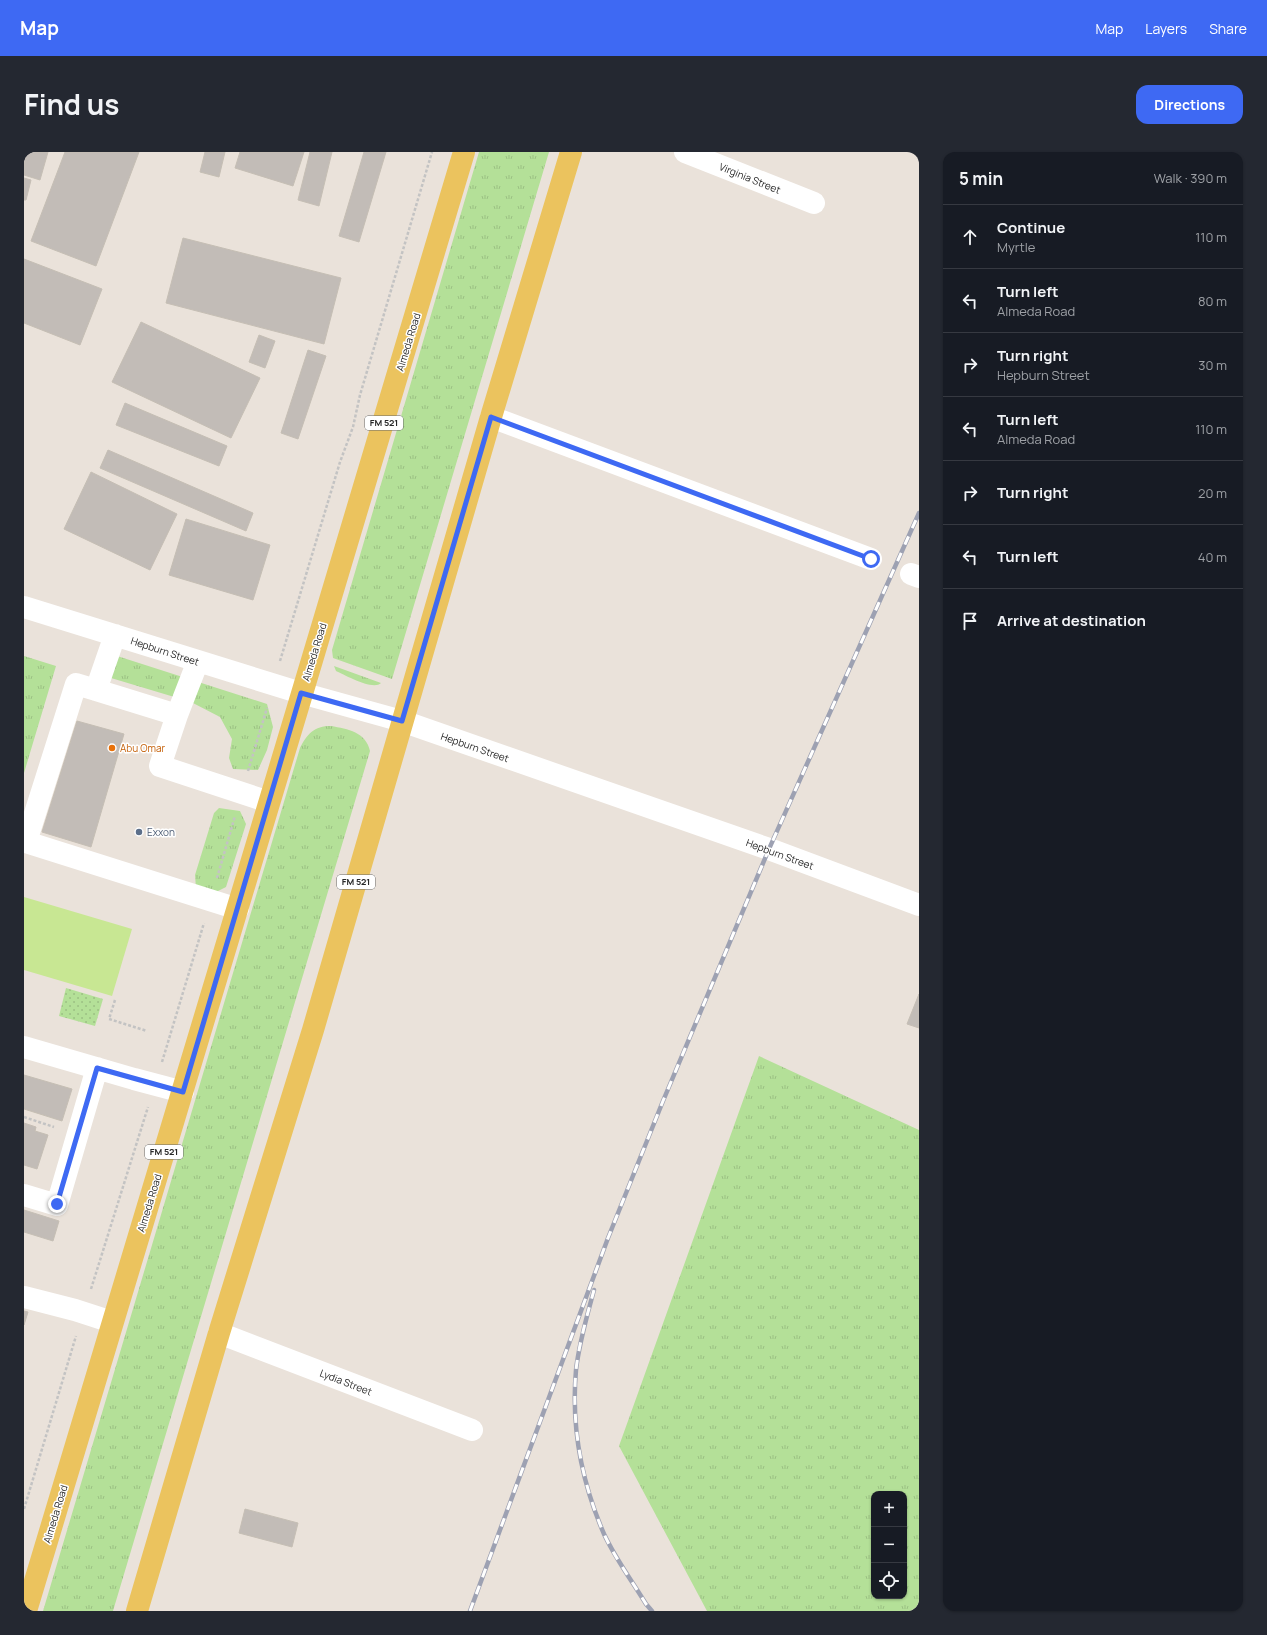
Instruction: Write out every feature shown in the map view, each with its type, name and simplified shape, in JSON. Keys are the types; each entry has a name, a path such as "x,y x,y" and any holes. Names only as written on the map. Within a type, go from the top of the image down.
{"main road":[{"name":"Almeda Road","path":"26,1611 112,1322 238,909 301,693 350,536 464,152"},
{"name":"FM 521","path":"137,1611 219,1333 313,1030 491,417 571,152"}],"street":[{"name":"Virginia Street","path":"686,152 814,203"},
{"path":"491,417 871,559"},
{"name":"Hepburn Street","path":"24,607 301,693 402,721 769,849 919,906"},
{"path":"96,690 115,635"},
{"path":"198,661 176,715 160,766 269,802"},
{"path":"176,715 76,684 26,842 238,909"},
{"path":"24,1047 183,1092"},
{"path":"24,1194 57,1204 97,1068"},
{"path":"24,1296 112,1322"},
{"name":"Lydia Street","path":"219,1333 472,1430"}],"path":[{"path":"282,657 340,462 353,427 360,395 432,152"},
{"path":"24,1509 155,1084 265,714"},
{"path":"115,1000 109,1019 147,1031"},
{"path":"24,1118 77,1134"}],"green space":[{"path":"479,152 549,152 392,679 333,658 332,650"},
{"path":"114,655 267,704 273,727 267,750 258,770 233,769 229,758 232,739 220,717 191,702 111,678"},
{"path":"24,656 56,666 24,773"},
{"path":"334,666 381,683 372,685 359,682 336,671"},
{"path":"331,726 344,728 355,732 365,740 370,751 113,1611 43,1611 300,748 308,735 316,729"},
{"path":"219,808 240,811 246,824 226,887 216,892 196,888 195,875 214,813"},
{"path":"24,897 132,929 112,996 24,970"},
{"path":"66,988 103,999 95,1026 59,1016"},
{"path":"759,1056 919,1130 919,1611 707,1611 619,1446"}],"building":[{"path":"24,152 48,152 40,180 24,175"},
{"path":"65,152 139,152 96,266 31,241"},
{"path":"205,152 225,152 219,177 200,172"},
{"path":"240,152 304,152 293,186 235,168"},
{"path":"310,152 332,152 319,206 298,200"},
{"path":"364,152 386,152 359,242 339,236"},
{"path":"24,178 31,180 26,200 24,200"},
{"path":"183,238 341,278 324,344 166,303"},
{"path":"24,259 102,289 80,345 24,323"},
{"path":"141,322 260,378 231,438 112,382"},
{"path":"259,335 275,341 265,368 249,362"},
{"path":"308,350 326,356 298,439 281,433"},
{"path":"125,403 227,446 219,466 116,425"},
{"path":"108,450 253,513 246,531 100,468"},
{"path":"91,472 177,514 150,570 64,529"},
{"path":"186,519 270,545 253,600 169,575"},
{"path":"77,721 124,734 91,847 42,832"},
{"path":"919,994 919,1028 907,1024"},
{"path":"24,1075 72,1089 62,1121 24,1109"},
{"path":"24,1123 36,1127 35,1131 48,1135 37,1169 24,1165"},
{"path":"24,1210 59,1221 53,1241 24,1232"},
{"path":"24,1311 28,1312 24,1325"},
{"path":"245,1509 298,1523 292,1547 239,1533"}],"railway":[{"path":"470,1611 608,1238 663,1101 769,849 919,513"},
{"path":"594,1290 581,1340 576,1370 575,1412 580,1454 590,1495 604,1534 613,1552 652,1611"}],"place":[{"name":"Abu Omar","path":"112,748"},
{"name":"Exxon","path":"139,832"}],"route":[{"path":"57,1204 97,1068 183,1092 301,693 402,721 491,417 871,559"}]}
